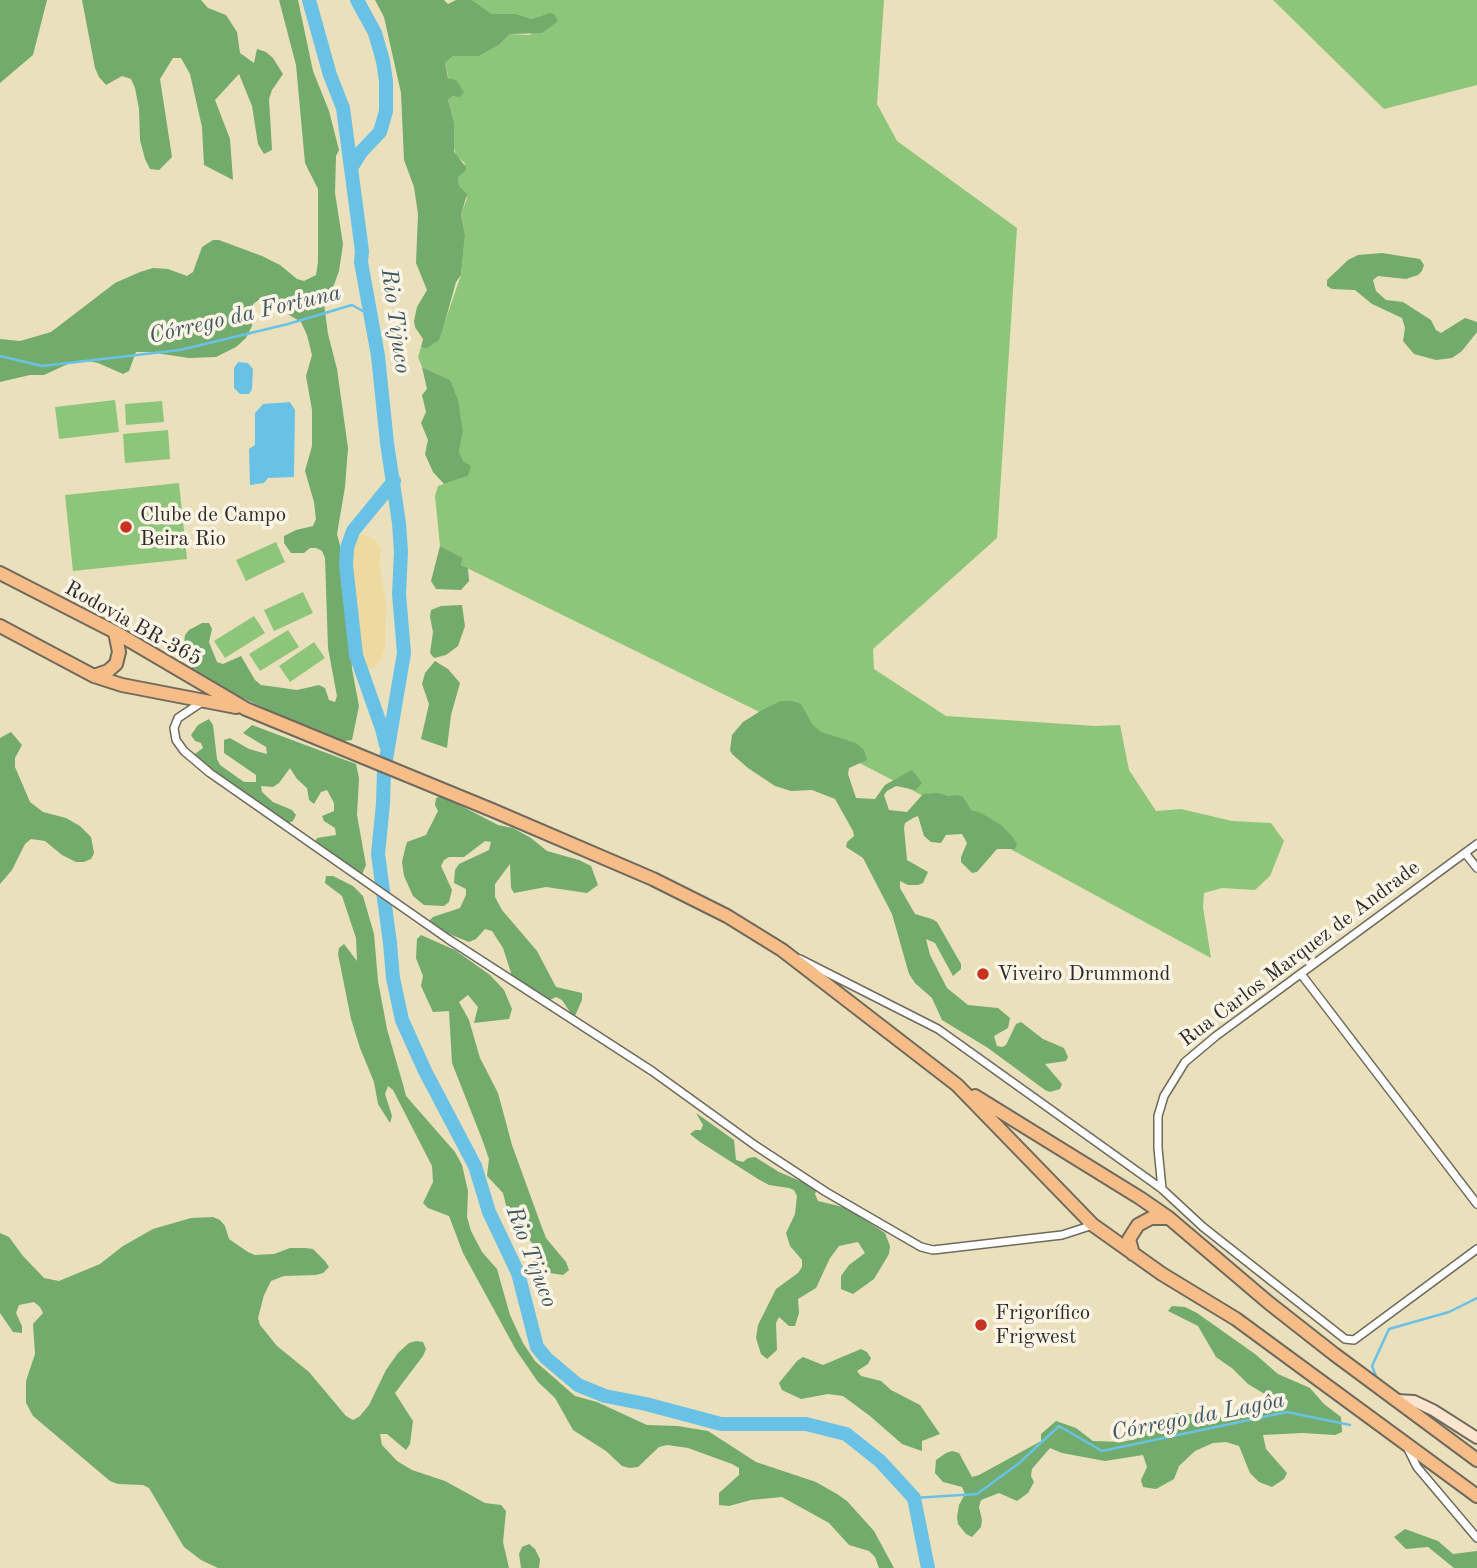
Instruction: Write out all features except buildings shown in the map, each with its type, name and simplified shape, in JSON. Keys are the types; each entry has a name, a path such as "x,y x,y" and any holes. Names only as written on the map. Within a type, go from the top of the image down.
{"main road":[{"name":"Rodovia BR-365","path":"0,573 115,632 246,709 653,879 727,916 782,950 957,1085"},
{"name":"Rodovia BR-365","path":"0,626 94,676 122,685 246,709"},
{"path":"94,676 108,671 116,664 119,652 115,632"},
{"path":"957,1085 1093,1225 1133,1254 1236,1319 1477,1496"},
{"path":"957,1085 1169,1218 1269,1304 1477,1460"},
{"path":"1133,1254 1129,1239 1138,1225 1151,1218 1169,1218"},
{"path":"1396,1400 1414,1401 1477,1438"}],"street":[{"path":"203,701 183,714 175,724 176,740 184,751 210,773 448,939 652,1071 756,1146 921,1247 950,1250 1062,1235 1093,1225"},
{"name":"Rua Carlos Marquez de Andrade","path":"1161,1189 1158,1115 1173,1078 1185,1062 1477,844"},
{"path":"1465,853 1477,868"},
{"path":"782,950 938,1029 1161,1189 1214,1236 1345,1339 1354,1340 1477,1249"},
{"path":"1301,974 1477,1204"},
{"path":"1405,1443 1417,1467 1477,1538"}],"green space":[{"path":"0,0 47,0 33,55 0,83"},
{"path":"82,0 201,0 208,8 226,15 237,32 240,53 254,63 257,49 266,52 283,74 269,99 272,150 264,154 258,144 252,106 239,74 215,100 230,139 233,180 204,165 202,127 190,74 181,58 173,58 160,79 172,157 159,170 150,169 140,140 135,88 131,79 122,76 106,85 99,77"},
{"path":"279,0 298,0 313,71 329,111 339,150 336,156 335,193 343,244 339,271 324,304 337,369 348,448 337,534 344,561 352,669 359,706 352,740 344,741 280,716 194,674 194,661 184,643 189,630 202,623 209,623 212,629 209,642 217,662 223,664 241,656 255,680 261,685 297,690 319,685 325,688 329,700 335,702 337,696 328,648 325,558 322,551 316,548 310,548 304,553 291,553 284,543 284,536 313,526 316,519 305,471 312,446 312,410 306,376 312,355 301,322 279,309 270,299 263,297 253,304 252,326 246,338 236,347 216,357 189,358 136,352 129,371 123,374 98,363 83,360 44,375 30,375 0,382 0,339 20,341 51,332 115,283 140,272 153,268 168,269 187,276 193,272 202,247 213,240 262,256 280,265 297,279 304,281 316,275 318,189 305,163 296,65"},
{"path":"375,0 444,0 448,4 456,0 472,0 492,14 517,14 531,19 550,13 554,14 558,21 542,33 510,34 499,45 479,56 453,56 445,63 448,78 456,80 464,92 460,97 453,96 448,100 454,122 454,152 466,167 458,178 459,186 467,194 461,215 465,235 461,275 456,282 439,340 426,349 421,347 423,339 414,321 417,307 427,290 416,263 418,214 414,187 404,160 401,93 384,17"},
{"path":"472,0 884,0 877,104 897,141 1017,228 997,538 873,649 874,669 946,716 1095,726 1120,725 1129,770 1156,811 1181,809 1232,821 1271,823 1284,841 1270,876 1255,890 1222,888 1204,893 1203,907 1211,958 1001,844 987,829 788,726 461,565 463,558 440,546 435,496 438,486 468,476 459,452 463,432 450,380 422,367 418,357 421,347 426,349 439,339 461,275 465,235 461,215 467,198 459,186 458,178 463,173 465,163 456,156 453,144 454,122 448,100 453,96 445,63 453,56 479,56 499,45 510,34 530,35 547,14 531,19 517,14 492,14"},
{"path":"1273,0 1477,0 1477,85 1384,109"},
{"path":"1382,253 1420,259 1424,265 1418,275 1406,279 1378,276 1373,280 1376,291 1386,300 1403,302 1431,320 1436,330 1441,333 1465,318 1477,322 1477,332 1462,351 1452,358 1436,360 1414,354 1403,341 1405,328 1402,318 1372,304 1355,290 1332,289 1327,286 1327,280 1348,260 1358,255"},
{"path":"422,367 450,380 458,400 463,432 459,452 463,461 471,466 468,476 444,484 433,472 425,454 428,440 421,423 426,412 422,395 427,389"},
{"path":"115,400 119,432 59,439 55,407"},
{"path":"162,401 164,422 126,425 125,404"},
{"path":"168,430 170,459 125,463 123,434"},
{"name":"Clube de Campo Beira Rio","path":"179,483 187,559 73,571 65,495"},
{"path":"276,542 285,562 246,581 236,560"},
{"path":"440,546 463,558 461,565 468,568 469,581 461,590 436,589 431,581"},
{"path":"303,592 313,613 274,631 264,610"},
{"path":"462,605 465,626 458,646 446,655 434,658 430,653 433,632 431,610 441,606"},
{"path":"254,616 265,633 225,658 214,641"},
{"path":"288,630 299,647 260,671 249,654"},
{"path":"314,642 325,658 290,682 279,666"},
{"path":"435,661 448,669 460,683 451,715 447,748 421,739 429,704 422,684 425,673"},
{"path":"781,701 801,704 812,724 821,732 856,743 864,750 867,760 849,768 848,774 856,798 875,799 885,785 912,770 922,783 916,790 896,786 887,791 884,795 889,810 907,812 923,794 958,795 963,797 971,810 1001,825 1012,836 1017,844 1015,849 997,849 977,872 972,873 961,862 967,843 962,834 946,835 941,843 931,842 924,836 918,816 913,818 905,823 904,828 907,860 928,872 923,883 908,885 900,881 900,888 915,914 937,922 961,964 961,969 953,976 935,943 926,939 930,955 947,988 968,1005 998,1008 1010,1018 1008,1028 994,1036 997,1046 1006,1045 1016,1024 1021,1022 1043,1039 1064,1048 1068,1057 1066,1061 1045,1064 1062,1084 1060,1089 1050,1092 1045,1090 988,1048 942,1020 932,998 909,974 892,914 863,858 846,847 847,842 854,836 853,831 835,799 812,790 791,791 775,786 732,754 732,735 743,722"},
{"path":"209,719 213,725 220,765 244,782 256,782 256,775 224,753 224,740 230,738 249,749 267,754 266,747 243,733 252,725 356,764 359,778 357,815 366,865 361,877 314,844 317,838 336,835 335,828 324,821 322,816 334,811 334,803 327,790 321,792 314,804 309,800 307,788 290,768 273,787 261,786 262,792 273,802 292,810 296,815 293,821 287,824 192,756 203,748 191,735 198,725"},
{"path":"11,732 22,745 15,758 15,767 30,802 43,812 66,818 80,826 91,837 94,853 91,859 76,862 45,841 31,839 25,844 12,870 0,884 0,738"},
{"path":"442,796 498,825 513,828 547,851 591,866 598,885 587,893 546,887 514,893 511,888 510,864 495,884 495,897 502,910 537,951 556,987 582,993 582,1000 574,1018 562,1000 556,997 544,1003 512,976 503,948 492,931 485,929 469,942 432,927 429,921 433,917 460,908 466,889 454,883 455,870 459,864 489,850 491,842 485,841 464,857 449,857 444,860 441,866 452,890 449,902 444,906 424,905 413,896 404,876 402,862 407,842 426,835 438,811 436,798"},
{"path":"326,876 333,876 353,886 363,896 374,934 378,981 387,1029 406,1096 455,1152 462,1165 468,1191 467,1217 471,1231 482,1252 497,1269 510,1315 535,1361 575,1396 597,1402 647,1425 708,1431 756,1462 816,1482 837,1494 847,1501 874,1531 894,1568 879,1568 875,1557 869,1551 849,1545 829,1523 782,1497 751,1500 729,1506 719,1505 719,1493 739,1475 739,1468 732,1464 688,1448 667,1445 659,1447 638,1467 630,1468 622,1466 606,1451 573,1430 555,1398 538,1382 516,1350 463,1253 449,1216 428,1208 423,1203 433,1182 432,1166 393,1090 388,1086 385,1094 392,1116 390,1123 378,1104 374,1082 351,1019 338,954 339,948 344,944 357,961 356,938 342,896 325,883"},
{"path":"421,935 455,950 490,975 504,990 512,1009 509,1019 474,1023 478,1007 468,995 459,1002 469,1020 480,1058 498,1093 512,1145 546,1238 566,1262 569,1270 563,1275 550,1273 507,1209 503,1193 487,1176 489,1159 452,1063 449,1011 433,1012 421,986 423,976 416,958 417,939"},
{"path":"696,1113 734,1140 736,1160 743,1162 755,1157 779,1172 817,1188 815,1194 818,1201 847,1208 885,1233 890,1246 889,1254 874,1279 853,1294 841,1289 841,1276 849,1265 865,1253 858,1242 839,1246 830,1258 816,1288 798,1299 799,1313 795,1326 789,1326 779,1317 776,1323 777,1350 767,1359 761,1354 756,1338 758,1325 776,1289 802,1267 802,1260 790,1246 786,1233 795,1214 797,1196 794,1190 769,1185 758,1179 690,1134 701,1130 703,1125"},
{"path":"213,1217 225,1226 229,1239 255,1255 305,1248 313,1249 325,1261 329,1267 323,1273 284,1276 271,1281 258,1318 260,1325 277,1346 309,1372 346,1416 353,1420 360,1416 398,1353 409,1343 423,1342 426,1349 423,1356 395,1393 413,1421 410,1444 406,1450 387,1434 380,1434 382,1445 397,1461 412,1470 445,1481 485,1503 501,1505 506,1511 503,1542 509,1568 218,1568 201,1560 184,1547 149,1488 110,1481 33,1416 26,1403 26,1381 35,1354 33,1324 43,1313 34,1302 19,1305 16,1313 22,1333 13,1332 0,1313 0,1233 9,1237 44,1278 59,1281 100,1264 123,1246 153,1229 191,1218"},
{"path":"1172,1306 1185,1307 1197,1313 1255,1354 1278,1374 1310,1388 1324,1404 1341,1417 1342,1432 1335,1435 1263,1435 1266,1449 1287,1473 1284,1479 1272,1487 1259,1482 1250,1473 1239,1446 1226,1442 1213,1443 1195,1451 1179,1466 1174,1479 1156,1489 1143,1487 1141,1480 1147,1467 1143,1455 1105,1461 1062,1453 1050,1448 1032,1469 1034,1482 1028,1493 1017,1501 999,1493 981,1500 981,1527 972,1537 966,1534 958,1524 957,1517 965,1494 962,1487 943,1482 935,1473 936,1460 946,1453 959,1453 972,1477 1041,1441 1041,1434 1056,1421 1076,1428 1093,1441 1122,1442 1136,1439 1176,1413 1228,1417 1259,1415 1272,1409 1273,1401 1268,1396 1248,1384 1216,1357 1198,1326 1168,1311"},
{"path":"861,1349 871,1358 868,1364 857,1371 861,1376 881,1381 891,1390 920,1405 940,1434 922,1441 922,1451 902,1444 843,1396 828,1394 801,1399 782,1390 779,1383 803,1357 823,1365"},
{"path":"1405,1529 1438,1541 1453,1554 1477,1551 1477,1568 1454,1568 1428,1547 1406,1549 1394,1537"},
{"path":"529,1544 540,1559 539,1568 521,1568 519,1554 522,1547"}],"sand":[{"path":"363,534 375,540 381,549 379,563 386,602 385,648 379,663 373,668 364,667 361,657 348,573 352,545 357,536"}],"water":[{"path":"238,362 248,363 253,369 252,389 249,394 240,394 234,388 234,368"},
{"path":"290,402 295,410 294,477 268,478 264,483 250,485 249,449 255,445 255,413 263,404"}],"waterway":[{"name":"Rio Tijuco","path":"309,0 330,75 343,108 362,251 361,262 378,356 399,523 399,594 404,653 384,771 378,854 393,978 402,1020 425,1071 475,1166 489,1212 518,1273 537,1347 546,1358 578,1385 605,1396 721,1424 806,1424 846,1434 880,1461 914,1498 928,1568"},
{"name":"Rio Tijuco","path":"351,168 361,152 380,132 386,111 383,61 375,33 357,0"},
{"name":"Córrego da Fortuna","path":"0,356 42,366 180,350 288,324 352,305 370,315"},
{"name":"Rio Tijuco","path":"386,745 356,655 346,565 347,548 353,531 394,481"},
{"name":"Córrego da Lagôa","path":"1378,1381 1372,1366 1389,1329 1449,1312 1477,1298"},
{"name":"Córrego da Lagôa","path":"914,1498 977,1494 1018,1464 1059,1426 1102,1451 1287,1412 1350,1425"}],"place":[{"name":"Clube de Campo Beira Rio","path":"126,527"},
{"name":"Viveiro Drummond","path":"983,974"},
{"name":"Frigorífico Frigwest","path":"981,1325"}]}
